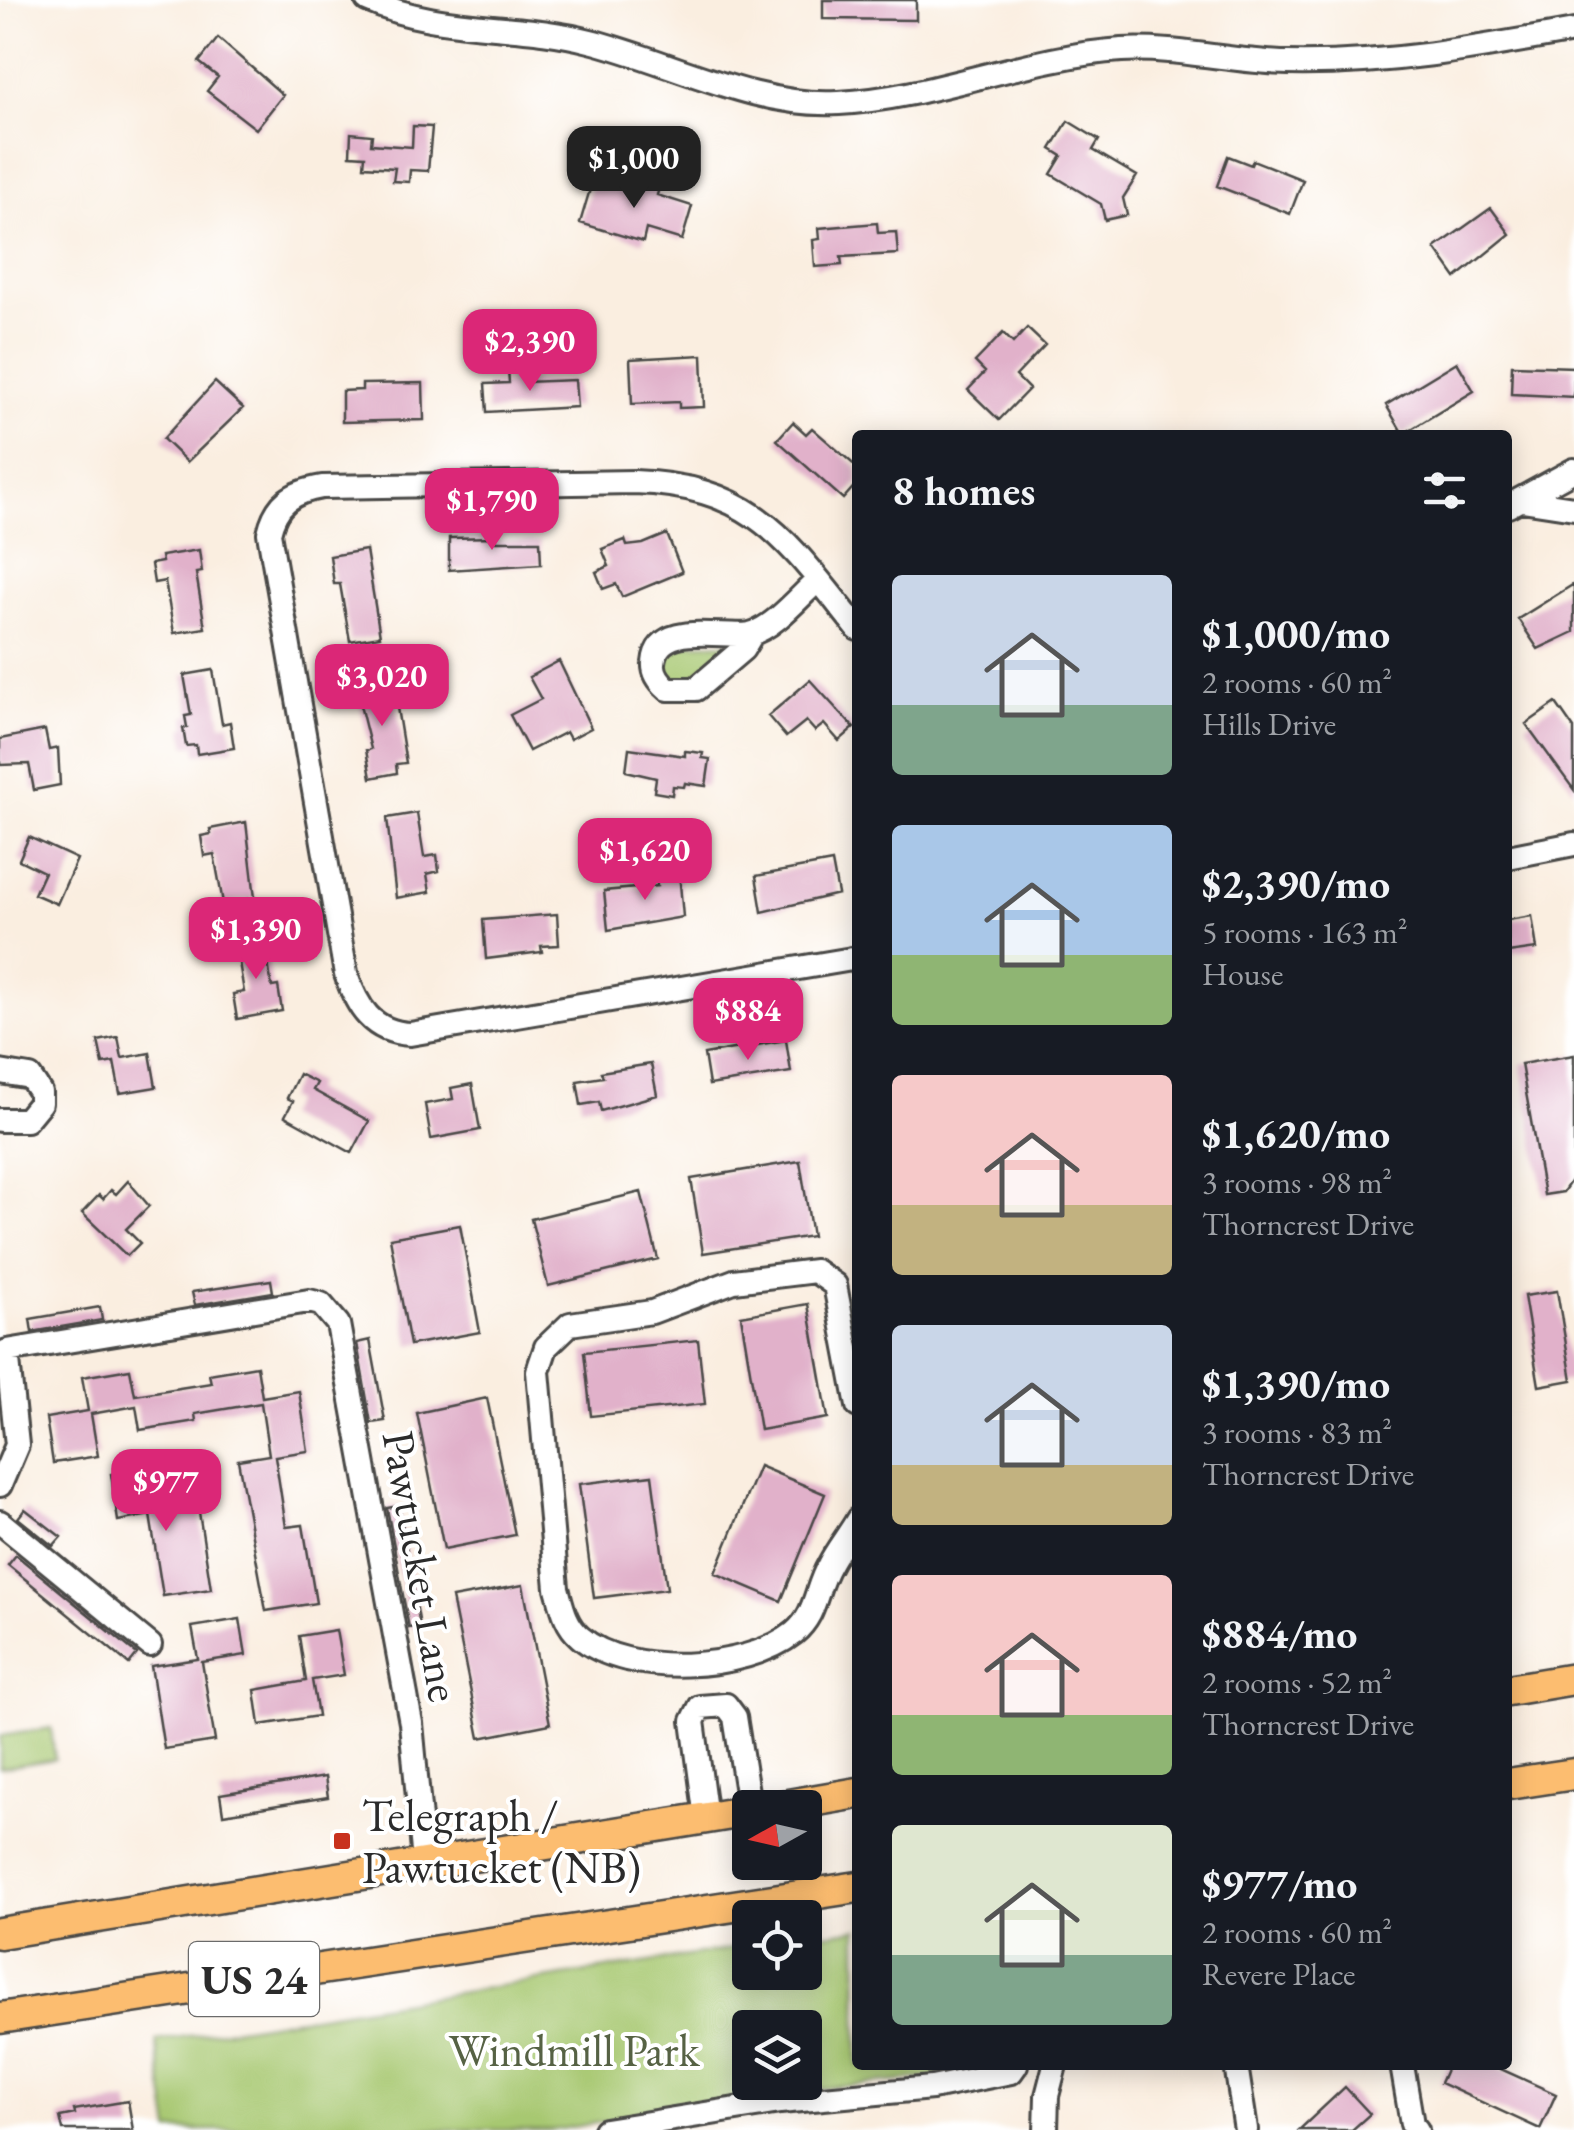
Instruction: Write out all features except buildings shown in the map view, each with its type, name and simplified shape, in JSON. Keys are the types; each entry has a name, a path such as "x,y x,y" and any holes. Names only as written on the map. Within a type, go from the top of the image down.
{"highway":[{"path":"1512,1689 1574,1679"},
{"path":"1512,1783 1574,1774"},
{"path":"822,1799 852,1794"},
{"name":"US 24","path":"0,1933 732,1814"},
{"name":"US 24","path":"0,2018 852,1888"}],"street":[{"path":"367,0 410,15 588,40 751,90 812,103 911,93 1086,53 1126,50 1256,62 1352,62 1466,50 1574,31"},
{"path":"1514,503 1574,470"},
{"path":"852,622 756,516 736,502 686,486 634,482 344,486 303,490 281,504 272,517 268,549 340,943 353,995 378,1026 410,1034 852,959"},
{"path":"1514,503 1574,508"},
{"path":"752,634 818,580"},
{"path":"1512,856 1574,844"},
{"path":"0,1072 30,1076 40,1092 40,1103 26,1120 0,1120"},
{"path":"852,1374 835,1284 815,1271 718,1285 639,1316 584,1319 561,1330 546,1346 538,1371 548,1520 558,1588 567,1621 582,1640 614,1654 706,1663 764,1648 802,1624 812,1612 826,1569 852,1528"},
{"name":"Pawtucket Lane","path":"0,1485 16,1445 7,1352 309,1301 321,1304 338,1324 411,1723 424,1862"},
{"path":"0,1522 150,1645"},
{"path":"706,1663 710,1705"},
{"path":"710,1705 735,1717 747,1790"},
{"path":"706,1818 693,1721 710,1705"},
{"path":"605,2130 701,2122 932,2088 1005,2070"},
{"path":"1016,2070 1047,2096"},
{"path":"1046,2130 1047,2096 1054,2070"},
{"path":"1237,2070 1246,2130"},
{"path":"1403,2070 1413,2128"}],"green space":[{"path":"734,643 686,684 665,676 664,656 681,644"},
{"path":"51,1728 55,1759 0,1768 0,1736"},
{"name":"Windmill Park","path":"852,1930 852,2070 964,2070 931,2078 822,2089 822,2010 732,2010 732,2100 739,2100 554,2130 170,2130 156,2041 732,1949 732,1990 822,1990 822,1934"}],"place":[{"name":"Telegraph / Pawtucket (NB)","path":"342,1841"}]}
